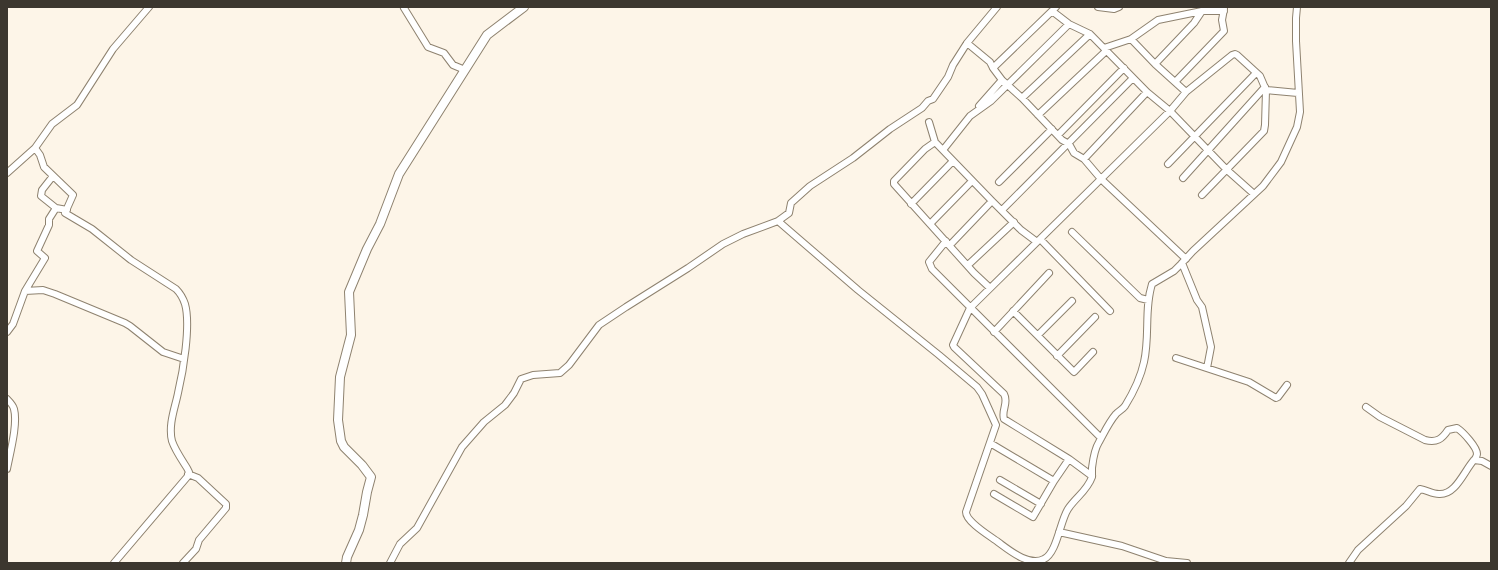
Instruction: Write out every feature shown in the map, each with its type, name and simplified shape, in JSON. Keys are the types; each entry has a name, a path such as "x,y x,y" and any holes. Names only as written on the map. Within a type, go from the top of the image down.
{"street":[{"path":"7,173 35,148 52,124 71,110 80,101 114,49 149,7"},
{"path":"346,563 347,556 359,530 371,477 362,465 344,447 341,441 338,420 340,377 351,335 349,292 362,260 380,224 399,174 487,36 524,7"},
{"path":"390,563 400,544 418,528 462,447 484,422 505,405 514,393 521,379 533,375 560,373 569,365 599,325 626,306 688,268 723,244 743,234 778,221 789,213 791,202 810,186 852,158 890,129 922,108 928,101 933,99 948,77 953,65 967,43 997,7"},
{"path":"1098,7 1114,9 1119,7"},
{"path":"778,221 858,290 939,355 979,390 996,426 966,515 982,530 1020,557 1032,561 1045,559 1049,555 1068,508 1085,491 1092,476 1093,456 1101,438 1116,415 1124,408 1144,362 1147,342 1148,300 1152,284 1174,271 1193,251 1254,194 1276,170 1290,144 1299,120 1296,33 1297,7"},
{"path":"404,8 428,47 444,53 453,65 466,70"},
{"path":"993,68 1054,9 1069,24 1090,34 1148,92 1170,111 1227,170 1254,194"},
{"path":"1038,115 1105,49 1131,39 1158,20 1202,11 1224,9 1222,20 1224,31 1175,82"},
{"path":"1155,64 1194,23 1202,11"},
{"path":"970,116 991,101 1069,24"},
{"path":"1022,98 1090,34"},
{"path":"1131,39 1155,64 1186,92"},
{"path":"967,43 990,62 1002,80 1022,98 1062,140 1069,144 1074,153 1084,159 1101,180 1184,261 1197,299 1202,307 1210,340 1211,349 1207,368"},
{"path":"1092,476 1069,459 1005,421 1002,414 1006,401 1004,394 954,347 953,343 970,308 1170,111 1186,92 1235,54 1260,76 1266,88 1264,131 1202,195"},
{"path":"1058,135 1124,68"},
{"path":"1168,164 1256,73"},
{"path":"1002,210 1134,78"},
{"path":"943,150 970,116 1002,80"},
{"path":"1266,88 1298,93"},
{"path":"1183,178 1207,150 1266,88"},
{"path":"1084,159 1148,92"},
{"path":"929,122 935,142 972,181 1014,222 1039,241 1110,311"},
{"path":"999,182 1052,129"},
{"path":"935,142 925,149 894,181 894,184 910,204 990,288"},
{"path":"35,148 40,155 44,167 73,195 65,213 92,229 131,260 176,288 185,305 187,316 183,371 172,418 172,442 187,468 188,474 183,484 114,563"},
{"path":"910,204 953,161"},
{"path":"53,176 42,190 41,194 43,198 56,208 67,210"},
{"path":"930,224 972,181"},
{"path":"992,201 948,243 929,262 929,264 970,308 1101,438"},
{"path":"7,332 13,324 25,291 45,258 37,251 56,208"},
{"path":"968,265 1014,222"},
{"path":"1072,232 1140,298 1148,300"},
{"path":"994,332 1049,273"},
{"path":"25,291 43,290 120,321 130,326 163,352 184,359"},
{"path":"1038,335 1072,300"},
{"path":"1014,311 1074,372 1092,352"},
{"path":"1057,356 1095,318"},
{"path":"1176,358 1249,382 1276,398 1287,385"},
{"path":"7,399 14,408 15,413 13,436 7,469"},
{"path":"1349,563 1358,550 1406,506 1419,490 1422,489 1440,494 1449,491 1477,455 1476,450 1469,439 1457,428 1448,430 1442,439 1431,442 1380,417 1366,407"},
{"path":"990,443 1054,481"},
{"path":"994,494 1033,517 1069,459"},
{"path":"1474,460 1482,461 1491,466"},
{"path":"183,563 196,549 199,540 226,508 226,504 199,479 188,474"},
{"path":"1000,480 1041,504"},
{"path":"1059,532 1122,546 1166,561 1187,563"},
{"path":"1016,563 1020,557"}]}
